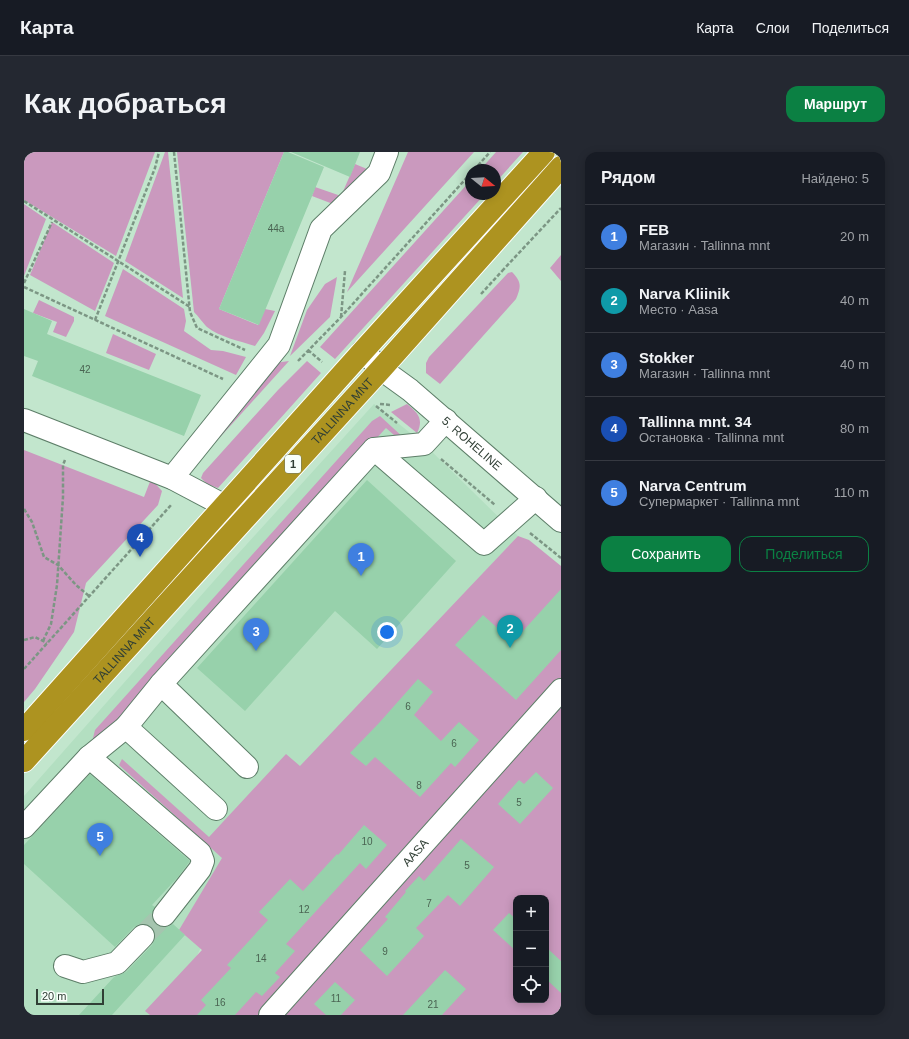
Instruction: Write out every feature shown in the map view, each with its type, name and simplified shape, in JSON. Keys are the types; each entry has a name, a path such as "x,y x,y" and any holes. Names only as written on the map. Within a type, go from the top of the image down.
{"highway":[{"name":"TALLINNA MNT","path":"24,730 363,351 544,152"},
{"name":"TALLINNA MNT","path":"24,760 561,167"}],"street":[{"path":"172,478 279,345 321,229 379,173 387,152"},
{"name":"5. ROHELINE","path":"363,351 380,368 410,390 446,420 561,521"},
{"path":"24,420 172,478 225,506 242,520"},
{"path":"24,827 89,757 126,727 161,684 374,449 424,444 446,420"},
{"path":"374,449 484,544 536,498"},
{"path":"161,684 247,767"},
{"name":"AASA","path":"270,1015 561,690"},
{"path":"126,727 216,809"},
{"path":"89,757 200,853 203,861 200,869 164,915"},
{"path":"65,966 84,972 117,962 143,936"}],"path":[{"path":"96,320 155,168 159,152"},
{"path":"174,152 190,312 197,328 267,360"},
{"path":"479,164 490,152"},
{"path":"24,202 190,307"},
{"path":"499,274 561,208"},
{"path":"24,283 52,222"},
{"path":"341,318 345,271"},
{"path":"24,287 244,389"},
{"path":"308,350 328,366"},
{"path":"374,404 561,558"},
{"path":"43,641 51,624 57,584 63,497 63,465 70,438"},
{"path":"24,508 32,522 44,557 58,565 76,585 89,596"},
{"path":"24,640 35,637 47,643"}],"shaded area":[{"path":"24,152 155,152 116,256 24,200"},
{"path":"165,152 168,152 183,298 125,261"},
{"path":"177,152 284,152 219,309 258,325 265,309 275,311 264,333 255,346 224,336 212,330 207,327 194,312"},
{"path":"408,152 474,152 347,292"},
{"path":"496,152 523,152 501,176 501,164 485,164"},
{"path":"355,164 367,169 355,192 346,200 333,204 312,196 315,187 341,196"},
{"path":"465,187 465,200 480,200 335,359 320,347"},
{"path":"24,204 46,219 24,276"},
{"path":"52,222 114,263 95,311 30,275"},
{"path":"561,255 561,281 550,268"},
{"path":"123,269 184,309 186,321 184,331 211,350 223,351 246,357 236,375 105,316"},
{"path":"512,272 518,279 520,285 516,299 440,384 426,373 426,363 429,357 508,273"},
{"path":"337,277 330,317 290,356 307,310 325,284"},
{"path":"39,300 74,317 74,321 66,337 53,332 57,322 33,313"},
{"path":"113,334 156,354 149,370 106,353"},
{"path":"289,361 194,466 268,364"},
{"path":"307,361 321,373 218,488 207,484 201,478 203,473 278,390"},
{"path":"374,404 424,444 518,536 313,757 227,892 169,1015 24,1015 24,796 228,565"},
{"path":"407,404 417,413 419,417 420,424 417,433 391,412"},
{"path":"380,416 405,439 402,442 386,428 124,718 92,742 95,730 372,421"},
{"path":"24,450 144,497 151,479 162,491 158,505 86,583 74,632 35,689 24,702"},
{"path":"518,536 529,540 561,566 561,1015 150,1015 145,1011 202,950 179,930 222,858 119,765 122,759 209,837 286,754 300,766"}],"building":[{"path":"284,152 288,152 324,167 259,325 219,309"},
{"path":"291,152 360,152 350,177"},
{"path":"24,309 52,321 47,334 201,395 184,436 32,376 38,361 24,356"},
{"path":"367,480 456,561 377,649 335,611 245,711 197,668"},
{"path":"561,589 561,650 516,700 455,645 483,615 513,642"},
{"path":"418,679 433,692 414,715 441,741 459,722 479,740 455,767 451,763 420,797 375,757 366,766 350,753"},
{"path":"536,772 553,788 520,824 498,804 519,780 524,784"},
{"path":"90,774 190,861 178,877 152,905 155,907 152,914 153,920 157,925 168,927 173,924 185,935 112,1015 79,1015 114,977 126,972 152,945 155,939 155,932 146,924 139,924 134,927 115,947 24,864 24,845"},
{"path":"364,825 387,845 366,869 360,863 286,944 295,951 275,973 280,977 262,996 256,992 235,1015 197,1015 206,1005 201,1000 231,968 227,965 268,920 259,912 290,879 303,891 337,854 338,855"},
{"path":"461,839 494,867 460,906 448,895 416,928 424,936 387,976 360,950 388,919 385,917 406,892 405,891 419,876 424,881"},
{"path":"509,913 513,916 513,948 493,930"},
{"path":"549,950 561,961 561,993 549,982"},
{"path":"445,970 466,989 442,1015 403,1015"},
{"path":"335,982 355,1000 341,1015 326,1015 314,1004"}],"tunnel":[{"path":"143,936 164,915"}],"place":[{"name":"Tallinna mnt. 34","path":"140,557"},
{"name":"FEB","path":"361,576"},
{"name":"Narva Kliinik","path":"510,648"},
{"name":"Stokker","path":"256,651"},
{"name":"Narva Centrum","path":"100,856"}]}
